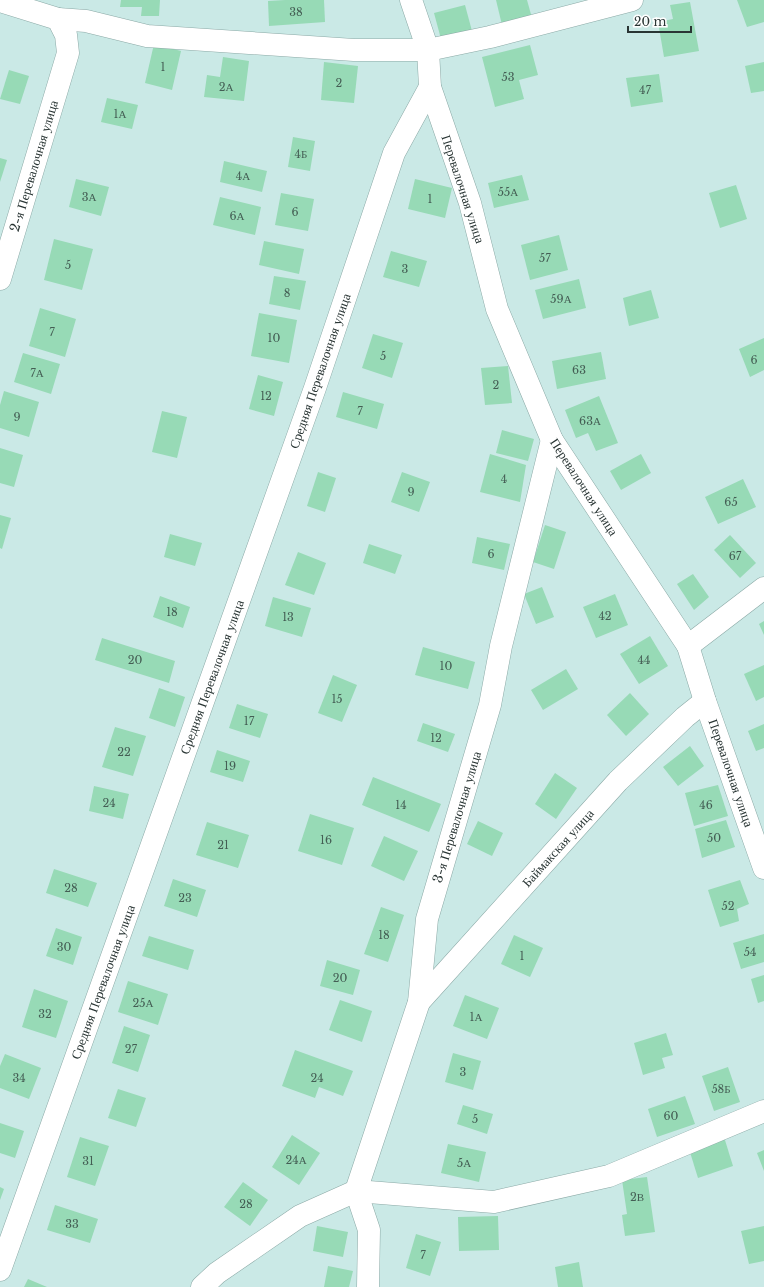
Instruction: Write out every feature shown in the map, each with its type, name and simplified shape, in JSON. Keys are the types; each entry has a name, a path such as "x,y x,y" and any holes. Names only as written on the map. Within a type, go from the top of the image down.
{"street":[{"name":"Перевалочная улица","path":"411,0 428,50 430,87 470,203 497,309 552,440 688,646 705,701 764,868"},
{"path":"0,1 58,19 86,21 147,36 354,50 428,50 490,37 632,0"},
{"name":"2-я Перевалочная улица","path":"0,279 3,256 68,53 66,35 58,19"},
{"name":"Средняя Перевалочная улица","path":"0,1270 315,388 394,153 430,87"},
{"name":"3-я Перевалочная улица","path":"356,1192 419,1002 427,919 490,705 501,646 552,440"},
{"path":"688,646 764,588"},
{"name":"Баймакская улица","path":"419,1002 618,781 685,717 705,701"},
{"path":"202,1287 217,1273 300,1216 356,1192 494,1202 609,1176 764,1110"},
{"path":"356,1192 369,1230 368,1287"}],"building":[{"path":"121,0 160,0 159,16 141,16 142,7 120,7"},
{"path":"324,0 325,22 269,26 268,1"},
{"path":"496,0 527,0 532,18 502,25"},
{"path":"737,0 764,0 764,22 747,27"},
{"path":"690,2 699,51 664,57 658,22 673,19 670,5"},
{"path":"465,5 472,31 441,39 434,13"},
{"path":"154,44 181,51 172,90 145,83"},
{"path":"530,45 538,75 519,80 524,99 495,107 482,57"},
{"path":"223,57 249,61 244,101 204,97 207,75 220,77"},
{"path":"324,62 358,66 354,103 321,100"},
{"path":"764,62 764,91 751,93 745,66"},
{"path":"9,70 29,76 20,104 0,99"},
{"path":"659,74 663,102 631,107 626,78"},
{"path":"107,98 138,105 132,129 101,122"},
{"path":"293,137 315,141 310,171 288,167"},
{"path":"0,158 7,160 0,182"},
{"path":"224,161 267,171 262,192 220,182"},
{"path":"522,175 529,200 494,208 488,183"},
{"path":"76,179 109,187 101,216 69,207"},
{"path":"415,179 452,188 445,218 408,209"},
{"path":"736,185 747,219 720,228 709,193"},
{"path":"281,193 314,199 308,231 275,225"},
{"path":"220,197 261,207 255,235 213,225"},
{"path":"559,235 568,270 530,280 521,245"},
{"path":"54,239 93,249 82,290 44,280"},
{"path":"264,241 304,249 299,274 259,265"},
{"path":"391,251 427,261 419,287 383,277"},
{"path":"274,276 306,281 300,310 269,304"},
{"path":"579,279 586,308 543,319 535,290"},
{"path":"651,290 659,318 629,326 623,298"},
{"path":"40,308 76,319 65,357 29,346"},
{"path":"259,313 297,320 289,363 251,356"},
{"path":"373,334 403,343 392,378 362,368"},
{"path":"764,338 764,370 750,377 739,349"},
{"path":"601,352 606,379 557,389 552,361"},
{"path":"23,353 60,364 51,394 14,382"},
{"path":"508,366 512,403 485,405 481,368"},
{"path":"258,375 283,382 274,416 249,409"},
{"path":"4,391 39,402 29,437 0,428 0,405"},
{"path":"343,392 384,404 377,429 336,417"},
{"path":"599,396 618,443 596,451 588,433 576,438 565,410"},
{"path":"162,411 187,417 177,458 152,452"},
{"path":"502,430 534,439 528,461 496,453"},
{"path":"0,448 23,455 14,487 0,483"},
{"path":"490,454 526,465 520,502 480,492"},
{"path":"641,454 651,473 621,490 610,471"},
{"path":"318,472 336,478 325,512 307,506"},
{"path":"402,472 430,482 419,512 391,502"},
{"path":"743,479 756,507 718,524 705,497"},
{"path":"0,515 11,518 2,549 0,548"},
{"path":"545,525 566,532 554,569 533,562"},
{"path":"170,534 202,543 195,566 164,557"},
{"path":"730,535 756,563 740,578 714,550"},
{"path":"477,537 510,544 504,570 472,563"},
{"path":"369,544 402,555 395,574 363,563"},
{"path":"298,552 326,563 314,595 285,585"},
{"path":"693,574 709,597 694,610 677,584"},
{"path":"542,587 554,617 536,624 524,594"},
{"path":"615,594 628,625 596,638 583,607"},
{"path":"160,596 190,607 183,628 153,617"},
{"path":"273,597 311,608 302,637 265,626"},
{"path":"764,621 764,635 759,624"},
{"path":"650,636 668,666 639,684 620,654"},
{"path":"102,638 175,661 169,683 95,660"},
{"path":"423,647 475,662 468,689 415,675"},
{"path":"764,665 764,697 756,701 744,674"},
{"path":"566,669 578,689 543,710 531,690"},
{"path":"333,675 357,685 342,722 318,713"},
{"path":"159,688 185,697 175,727 149,718"},
{"path":"630,693 649,714 626,736 607,715"},
{"path":"237,704 268,714 260,738 229,728"},
{"path":"423,723 455,734 448,752 417,741"},
{"path":"764,724 764,748 756,751 748,731"},
{"path":"115,727 146,736 133,776 102,767"},
{"path":"690,746 704,766 678,786 663,767"},
{"path":"217,750 250,761 243,782 210,772"},
{"path":"555,773 577,788 556,819 535,804"},
{"path":"373,777 441,804 429,832 362,805"},
{"path":"718,785 728,816 694,826 685,793"},
{"path":"94,786 129,794 123,819 89,811"},
{"path":"310,814 354,828 342,865 298,851"},
{"path":"726,820 735,847 702,858 695,829"},
{"path":"478,821 503,833 492,856 467,844"},
{"path":"207,822 249,835 238,868 196,855"},
{"path":"384,836 418,851 404,881 371,866"},
{"path":"54,869 97,883 88,907 46,893"},
{"path":"173,879 206,890 197,917 164,906"},
{"path":"740,880 749,904 737,909 739,921 720,927 708,890"},
{"path":"381,907 404,915 388,962 364,954"},
{"path":"56,928 82,937 73,965 46,956"},
{"path":"764,934 764,962 741,969 733,943"},
{"path":"514,935 543,948 530,977 501,964"},
{"path":"149,936 194,950 188,970 142,956"},
{"path":"327,960 360,970 353,995 320,986"},
{"path":"764,975 764,1001 758,1003 751,979"},
{"path":"128,981 168,994 158,1025 118,1012"},
{"path":"34,989 68,1001 56,1038 22,1027"},
{"path":"465,995 499,1008 487,1039 453,1026"},
{"path":"340,1000 372,1011 362,1042 329,1030"},
{"path":"124,1026 150,1035 138,1072 112,1063"},
{"path":"666,1033 673,1055 662,1058 665,1068 643,1075 634,1043"},
{"path":"295,1050 353,1071 343,1096 319,1087 315,1098 282,1086"},
{"path":"453,1053 481,1061 473,1090 445,1082"},
{"path":"5,1054 41,1068 29,1099 0,1088 0,1066"},
{"path":"728,1067 740,1102 714,1111 702,1076"},
{"path":"118,1089 146,1098 136,1127 108,1118"},
{"path":"685,1096 695,1124 657,1137 648,1109"},
{"path":"463,1105 493,1114 487,1134 457,1124"},
{"path":"0,1123 24,1131 15,1158 0,1153"},
{"path":"292,1135 320,1153 299,1185 272,1167"},
{"path":"80,1137 109,1146 95,1186 67,1177"},
{"path":"724,1137 733,1166 698,1178 689,1149"},
{"path":"448,1144 486,1152 479,1182 441,1173"},
{"path":"764,1150 764,1171 757,1153"},
{"path":"647,1177 655,1232 625,1236 622,1215 627,1214 622,1180"},
{"path":"243,1182 268,1200 250,1226 224,1207"},
{"path":"0,1187 4,1189 0,1200"},
{"path":"55,1205 98,1219 90,1243 47,1230"},
{"path":"498,1216 499,1250 459,1251 458,1217"},
{"path":"317,1226 348,1232 343,1257 313,1251"},
{"path":"764,1226 764,1261 749,1264 741,1231"},
{"path":"416,1234 441,1242 430,1276 406,1268"},
{"path":"579,1262 583,1287 558,1287 555,1267"},
{"path":"328,1266 353,1271 349,1287 324,1287"},
{"path":"28,1279 47,1287 24,1287"}]}
